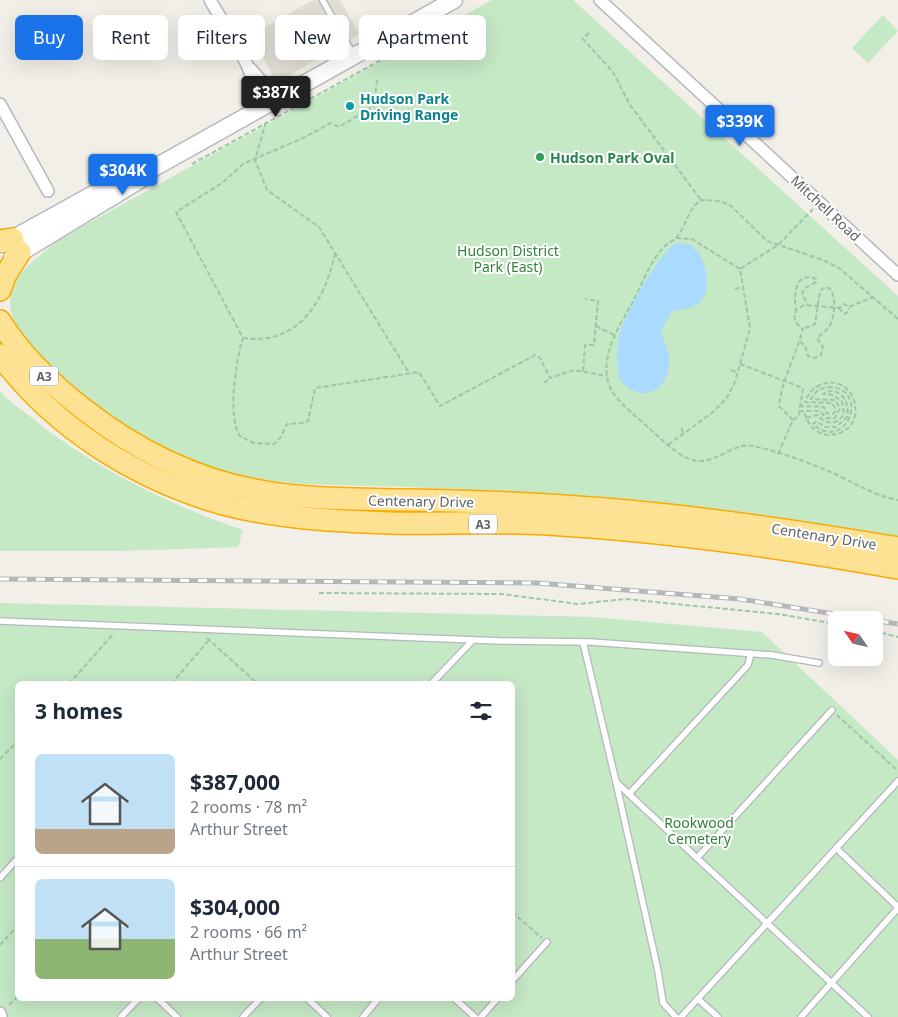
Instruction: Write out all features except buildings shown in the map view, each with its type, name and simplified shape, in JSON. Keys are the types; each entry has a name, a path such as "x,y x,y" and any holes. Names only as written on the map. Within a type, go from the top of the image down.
{"highway":[{"path":"0,290 5,276 8,244"},
{"name":"Centenary Drive","path":"0,321 19,350 37,370 98,421 146,450 182,468 253,490 331,499 534,504 630,511 724,521 898,548"},
{"name":"Centenary Drive","path":"3,362 62,421 82,438 137,469 175,487 225,504 283,515 378,522 545,524 651,533 759,546 898,568"}],"main road":[{"path":"0,267 8,244 136,172 152,169 260,117 282,96 454,0"}],"street":[{"path":"210,0 246,64 257,93 260,117"},
{"name":"Mitchell Road","path":"600,0 898,275"},
{"path":"246,64 267,88 282,96"},
{"path":"0,104 48,191"},
{"path":"0,1013 1,1017"}],"lane":[{"path":"323,1 355,56"},
{"path":"0,621 122,624 473,640 583,642 751,653 819,663"},
{"path":"434,681 473,640"},
{"path":"583,642 658,971 663,1003 676,1017"},
{"path":"629,794 748,665 751,653"},
{"path":"697,858 832,710"},
{"path":"681,1017 898,781"},
{"path":"616,782 868,1017"},
{"path":"801,1017 898,907 836,848"},
{"path":"0,878 15,861"},
{"path":"515,978 547,942"},
{"path":"698,999 718,1017"},
{"path":"121,1017 136,1001"},
{"path":"160,1001 177,1017"},
{"path":"243,1017 258,1001"},
{"path":"310,1001 327,1017"},
{"path":"363,1017 376,1001"},
{"path":"457,1001 475,1017"},
{"path":"481,1017 495,1001"}],"path":[{"path":"588,33 583,39 613,72 630,104 701,200"},
{"path":"190,165 260,117 375,60"},
{"path":"377,80 374,106 368,111 339,127 331,123 306,138 236,168 222,183 176,212 243,338 235,368 234,421 240,436 254,443 274,444 281,437 287,424 305,423 317,387 419,372 440,406 535,355 540,358 550,378"},
{"path":"260,117 255,160 267,190 319,227 409,373"},
{"path":"898,319 845,272 831,263 762,238 731,206 720,201 701,200 695,206 676,238 659,254 615,335 607,361 607,376 610,387 619,400 668,445 682,454 699,461 716,458 745,446 814,465 874,492 898,500"},
{"path":"740,268 778,245 819,202"},
{"path":"676,238 692,239 740,268"},
{"path":"243,338 272,338 299,324 323,291 336,253"},
{"path":"668,445 703,422 726,399 738,373 750,328 740,268"},
{"path":"803,329 796,322 794,295 796,285 804,279 812,278 816,279 816,282 805,288 802,294 808,305"},
{"path":"735,289 742,287"},
{"path":"800,341 805,346 808,356 814,358 821,355 822,347 817,338 832,321 834,308 832,291 827,287 820,291 815,324 803,329"},
{"path":"839,308 844,314 848,312 849,307 873,297"},
{"path":"583,371 586,344 594,345 598,301 585,299"},
{"path":"796,312 801,306 808,305 839,308 844,304 849,307"},
{"path":"596,326 615,335"},
{"path":"793,420 779,406 788,368 800,341 803,329"},
{"path":"740,364 803,388 798,411 799,416 793,420 778,454"},
{"path":"544,383 550,378 574,370 607,376"},
{"path":"731,370 738,373"},
{"path":"799,406 824,407 828,414 835,413 836,407 832,403 805,402 810,393 831,383 841,385 849,391 856,410 853,422 840,433 833,435 822,434 812,428 804,411"},
{"path":"806,418 817,416 823,422 832,423 838,420 844,413 842,402 833,395 823,394 836,392 843,396 848,404 847,417 836,427 824,426 816,421 813,424 828,432 839,430 850,419 851,402 845,393 837,388 820,387"},
{"path":"798,411 820,411 829,419 838,415 840,408 835,400 812,399 820,387"},
{"path":"681,428 684,434"},
{"path":"319,593 502,594 578,604 625,598 778,614 828,623"},
{"path":"72,681 122,624"},
{"path":"196,628 255,681"},
{"path":"883,633 898,636"},
{"path":"174,681 209,640"},
{"path":"832,710 898,772"},
{"path":"0,760 15,744"},
{"path":"515,915 547,942"},
{"path":"0,945 15,928"}],"shaded area":[{"path":"313,0 340,0 348,15 286,15"},
{"path":"349,16 359,34 349,40"},
{"path":"275,21 275,60 315,60 277,83 265,60 265,27"}],"green space":[{"name":"Hudson District Park (East)","path":"492,0 573,0 898,296 898,539 766,516 677,504 589,496 299,484 250,477 215,468 171,452 120,423 70,384 27,341 14,320 10,302 12,291 21,274 28,266 60,239 384,60 486,60 486,15 465,15"},
{"path":"883,15 898,31 868,63 852,48"},
{"path":"0,391 11,402 56,436 106,469 187,509 243,530 238,547 120,551 0,551"},
{"name":"Rookwood Cemetery","path":"0,603 592,617 762,632 898,760 898,1017 0,1017"}],"water":[{"path":"678,242 692,246 703,261 707,276 704,297 697,305 671,312 661,332 669,358 667,373 663,382 650,392 634,391 619,378 617,355 620,332 637,296 653,269 670,248"}],"railway":[{"path":"0,579 537,583 740,599 898,624"}],"place":[{"name":"Hudson Park Driving Range","path":"350,106"},
{"name":"Hudson Park Oval","path":"540,157"}]}
